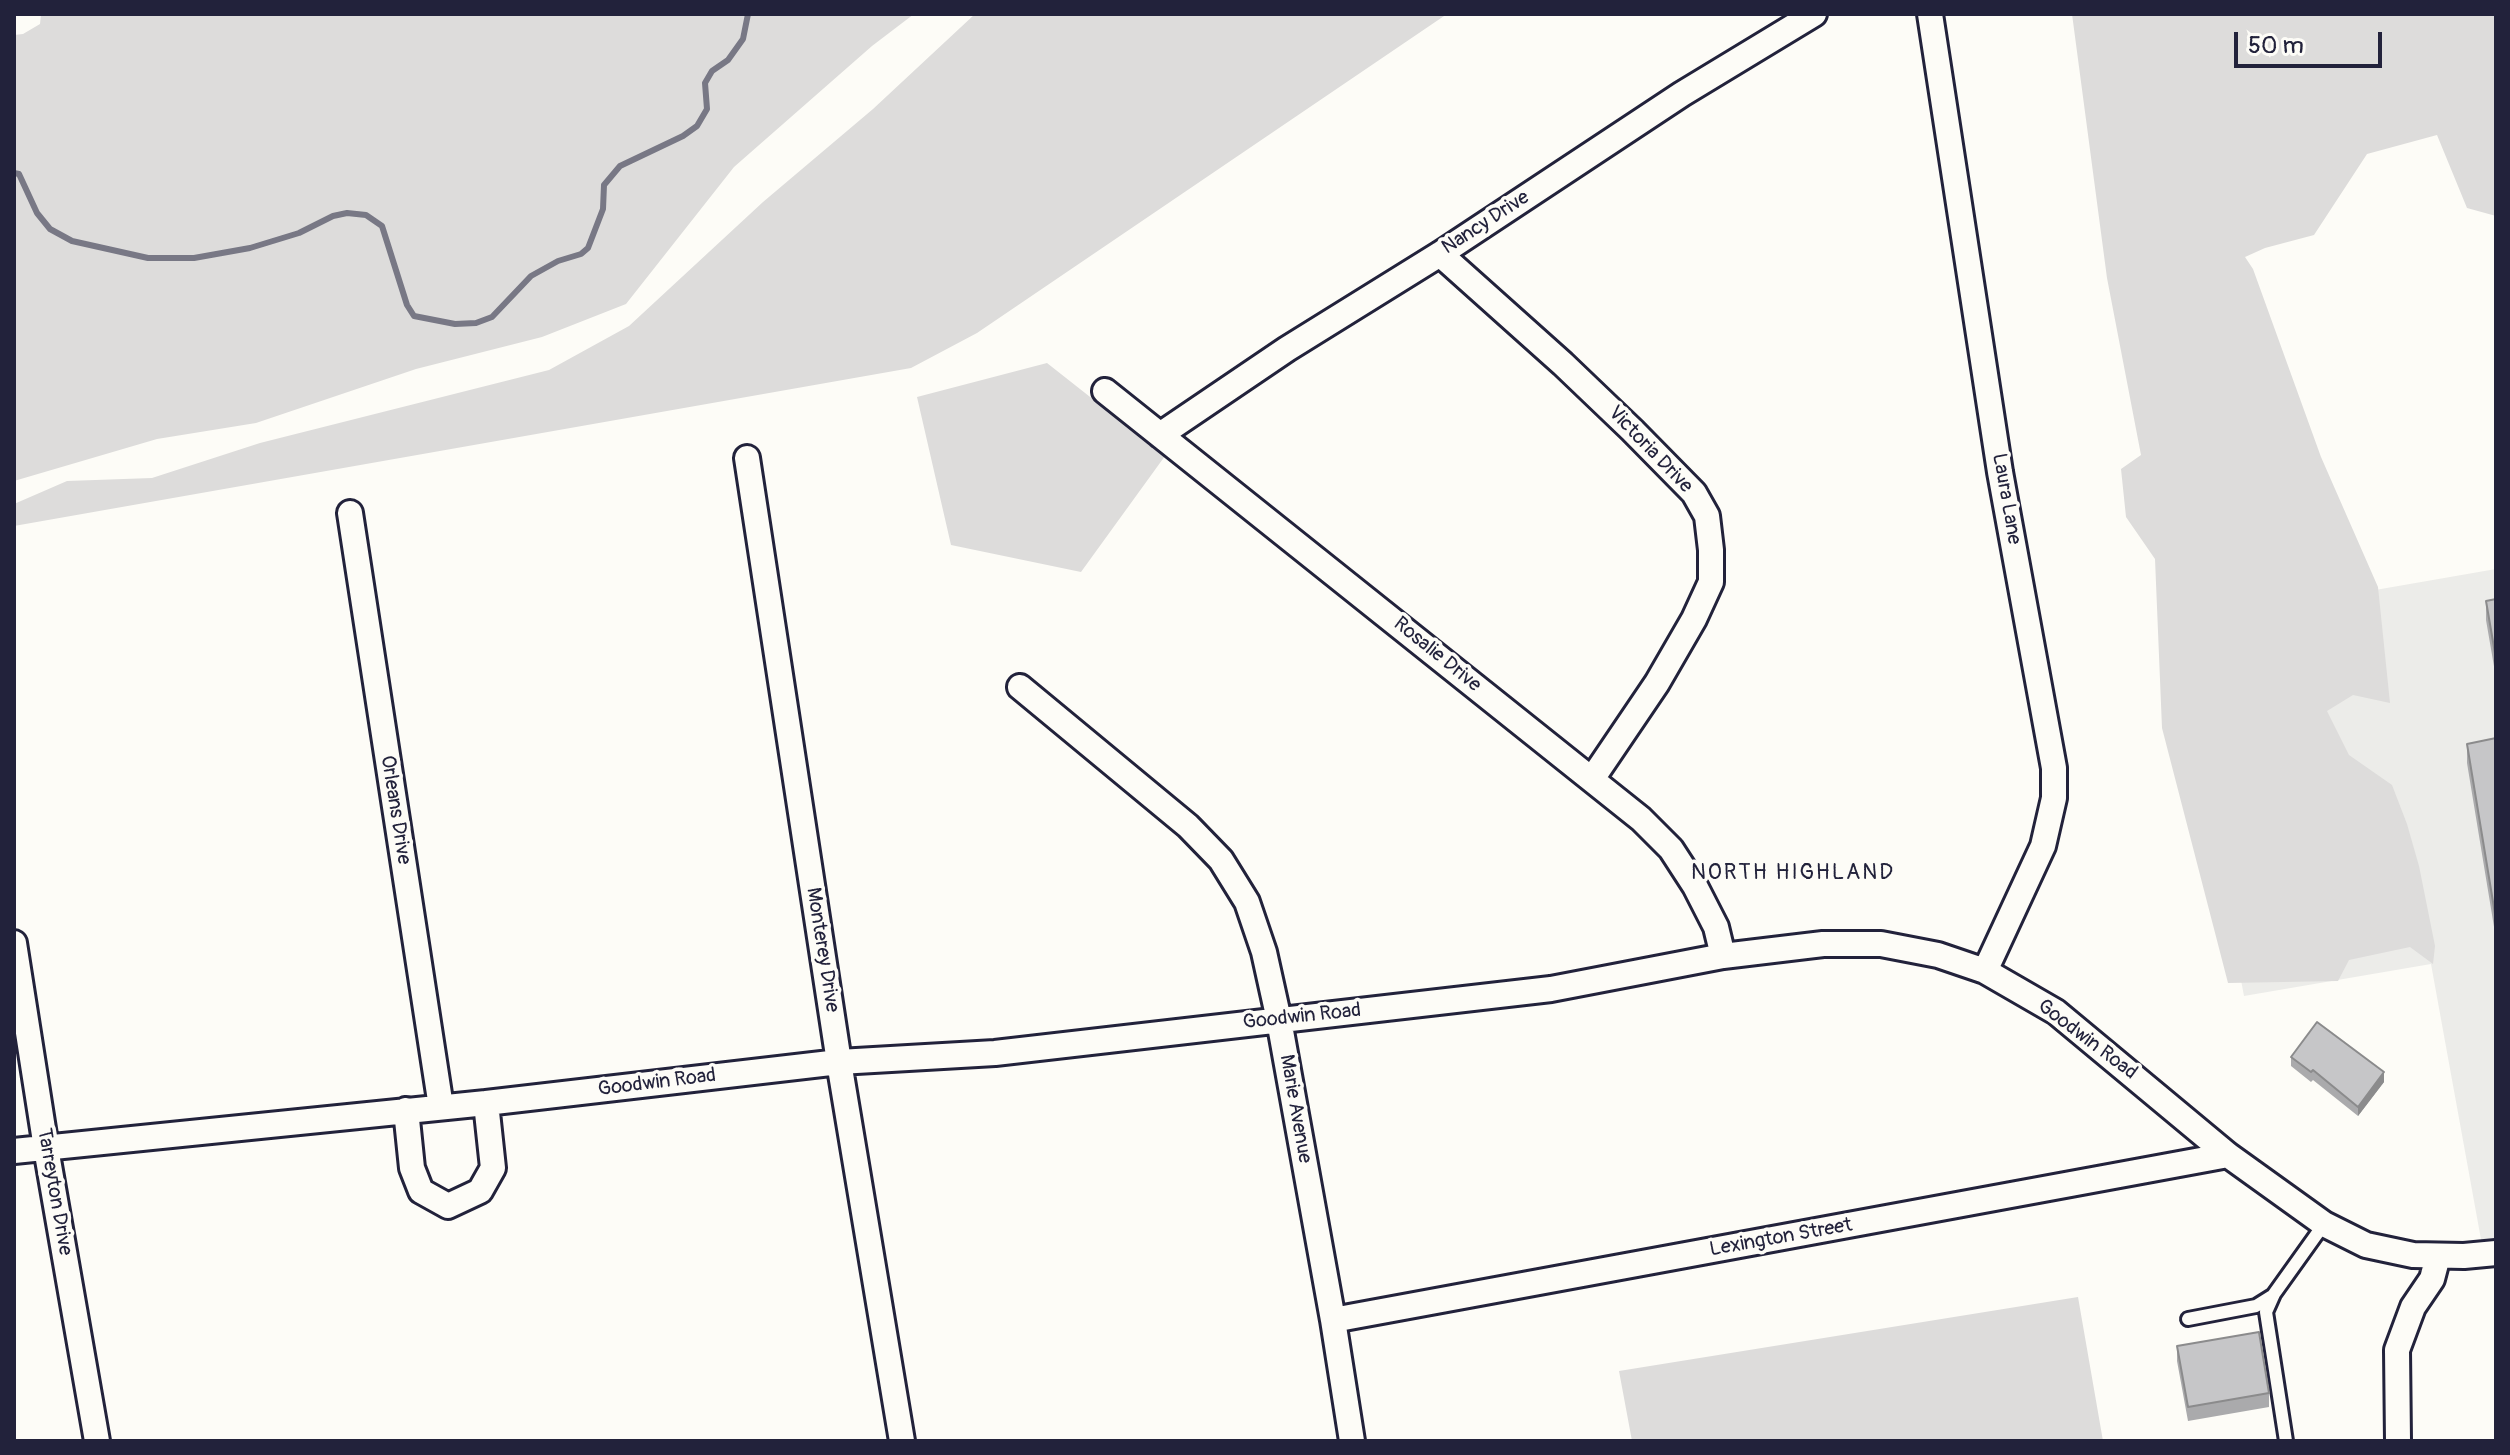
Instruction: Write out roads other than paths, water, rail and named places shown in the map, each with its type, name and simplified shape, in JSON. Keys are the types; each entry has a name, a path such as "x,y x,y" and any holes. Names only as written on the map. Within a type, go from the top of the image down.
{"street":[{"name":"Nancy Drive","path":"1160,435 1287,349 1440,254 1682,94 1814,14"},
{"name":"Laura Lane","path":"1930,14 2000,472 2054,768 2054,798 2043,846 1985,971"},
{"name":"Victoria Drive","path":"1440,254 1632,430 1694,493 1707,516 1711,582 1694,619 1657,683 1592,779"},
{"name":"Rosalie Drive","path":"1105,391 1641,819 1671,849 1695,886 1716,927 1723,956"},
{"name":"Monterey Drive","path":"747,458 839,1062 902,1441"},
{"name":"Orleans Drive","path":"350,513 441,1107"},
{"name":"Marie Avenue","path":"1020,687 1188,826 1221,860 1247,902 1264,952 1279,1020 1352,1441"},
{"name":"Tarreyton Drive","path":"14,943 97,1441"},
{"name":"Goodwin Road","path":"14,1151 486,1103 839,1062 995,1053 1551,989 1723,956 1823,944 1881,944 1938,955 1985,971 2056,1012 2228,1155 2324,1224 2366,1245 2413,1255 2496,1253"},
{"path":"406,1110 412,1168 421,1191 448,1206 480,1191 493,1168 486,1103"},
{"name":"Lexington Street","path":"1333,1320 2228,1155"},
{"path":"2398,1441 2397,1350 2413,1307 2432,1279 2438,1256"}],"lane":[{"path":"2285,1441 2266,1322 2268,1304 2324,1224"},
{"path":"2188,1319 2256,1306 2274,1294"}],"waterway":[{"path":"14,173 19,174 37,213 50,229 72,241 148,258 194,258 250,248 299,233 333,216 347,213 366,215 382,226 407,305 414,316 455,324 476,323 492,317 531,276 588,248 603,209 604,185 620,166 683,136 697,126 707,109 705,83 712,71 728,60 743,39 748,14"}],"district":[{"name":"NORTH HIGHLAND","path":"1793,873"}]}
